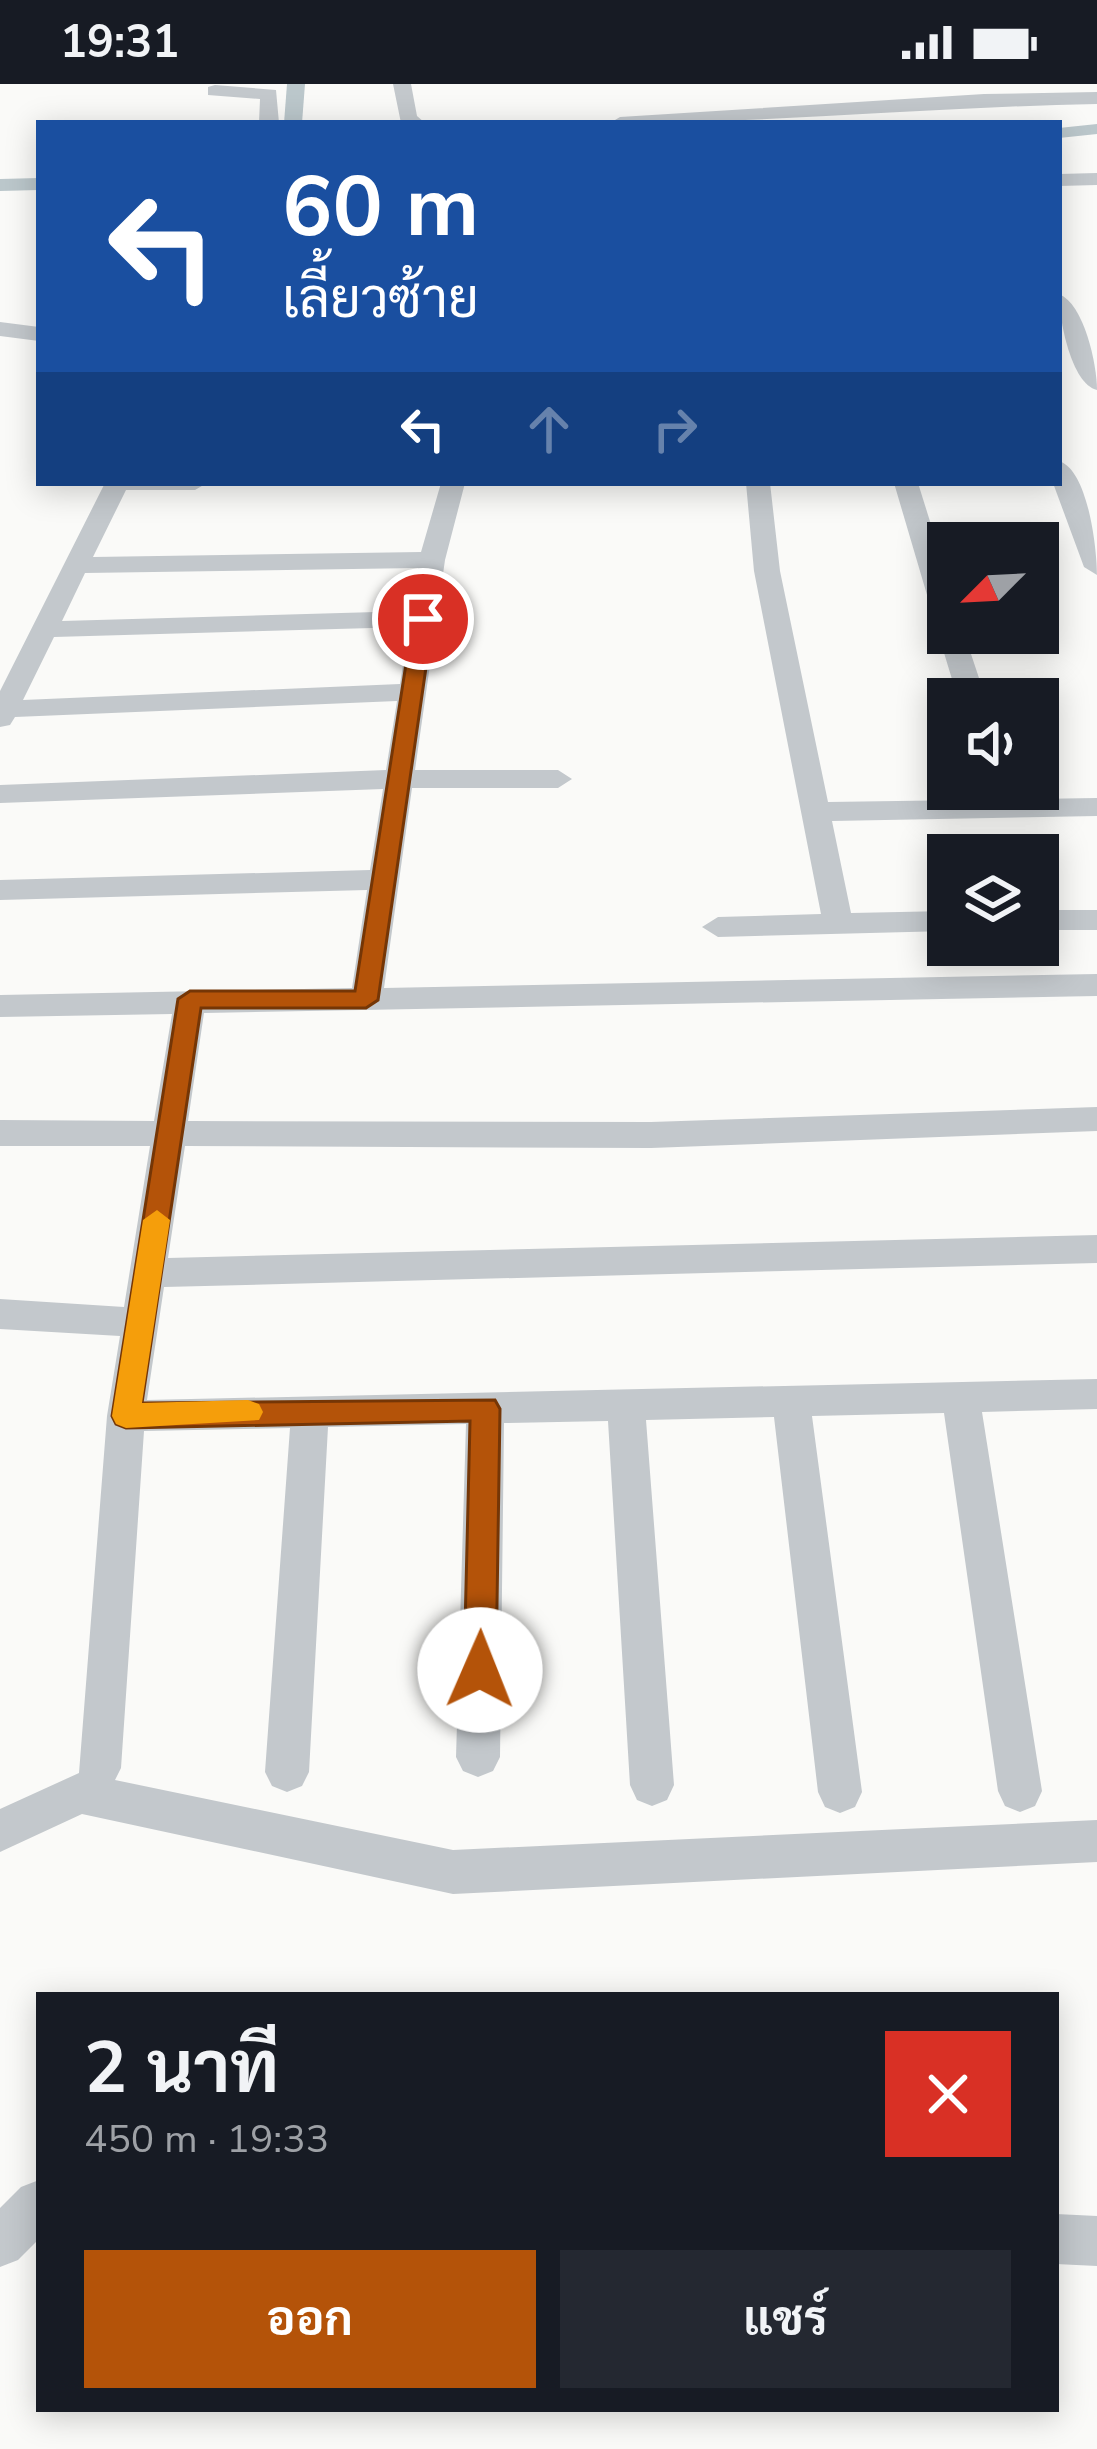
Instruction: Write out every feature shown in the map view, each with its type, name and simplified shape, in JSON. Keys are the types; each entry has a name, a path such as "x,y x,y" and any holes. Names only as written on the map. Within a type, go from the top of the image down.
{"street":[{"path":"402,84 412,120"},
{"path":"803,84 817,111"},
{"path":"215,91 269,94 269,120"},
{"path":"669,120 1097,98"},
{"path":"1062,180 1097,179"},
{"path":"1062,309 1090,384"},
{"path":"0,329 36,334"},
{"path":"1062,476 1097,567"},
{"path":"2,714 116,486"},
{"path":"366,1000 432,560 452,486"},
{"path":"758,486 767,571 838,923"},
{"path":"907,486 927,552"},
{"path":"78,565 432,560"},
{"path":"46,629 423,619"},
{"path":"2,714 411,692"},
{"path":"0,794 398,779 557,779"},
{"path":"816,812 927,804"},
{"path":"1059,804 1097,807"},
{"path":"0,890 382,880"},
{"path":"1059,920 1097,920"},
{"path":"718,926 927,922"},
{"path":"0,1006 1097,986"},
{"path":"99,1768 126,1416 190,999"},
{"path":"0,1133 651,1135 1097,1119"},
{"path":"150,1273 1097,1249"},
{"path":"0,1314 142,1323"},
{"path":"126,1416 1097,1394"},
{"path":"960,1395 1020,1791"},
{"path":"790,1401 840,1792"},
{"path":"626,1406 652,1785"},
{"path":"478,1756 485,1409"},
{"path":"287,1772 310,1410"},
{"path":"0,1832 80,1793 453,1872 1097,1841"},
{"path":"0,2242 36,2208"},
{"path":"1059,2239 1097,2241"}],"waterway":[{"path":"293,120 296,84"},
{"path":"1062,133 1097,129"},
{"path":"0,185 36,184"}],"slow traffic":[{"path":"157,1220 126,1416 248,1412"}],"route":[{"path":"423,619 366,1000 190,999 126,1416 485,1409 480,1670"}]}
